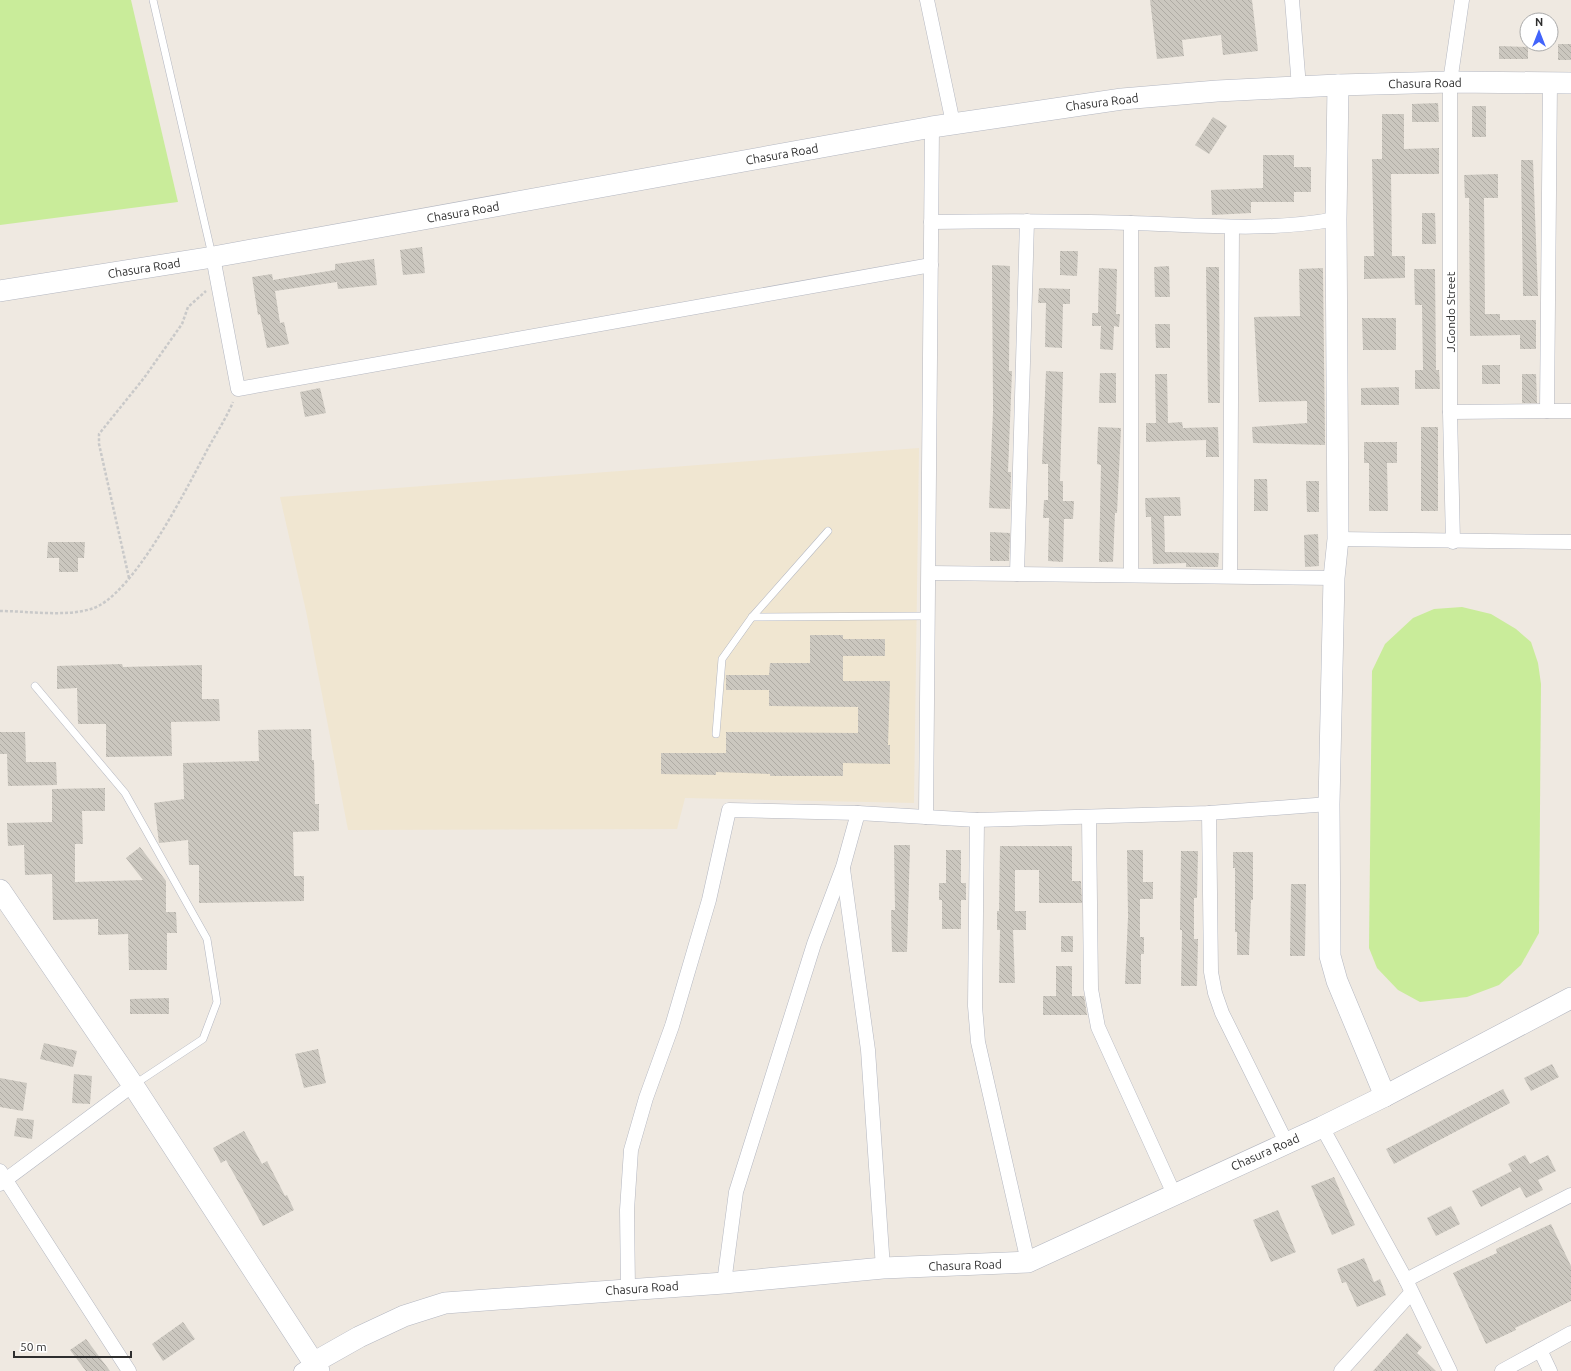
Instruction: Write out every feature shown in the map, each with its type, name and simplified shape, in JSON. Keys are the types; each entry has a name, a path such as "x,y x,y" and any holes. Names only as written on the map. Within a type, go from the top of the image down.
{"street":[{"path":"927,0 953,123"},
{"path":"1292,0 1299,87"},
{"name":"J.Gondo Street","path":"1453,542 1450,412 1450,82 1462,0"},
{"name":"Chasura Road","path":"0,291 212,257 932,126 1122,99 1217,91 1338,85 1450,82 1571,83"},
{"path":"1547,411 1550,82"},
{"path":"1338,85 1336,219 1338,539 1334,578 1329,804 1330,956 1337,981 1385,1096"},
{"path":"926,817 932,126"},
{"path":"931,222 1027,220 1232,227 1293,225 1336,219"},
{"path":"1017,574 1027,220"},
{"path":"1131,223 1131,575"},
{"path":"1230,576 1232,227"},
{"path":"212,257 218,280 238,389 931,265"},
{"path":"1450,412 1571,411"},
{"path":"1338,539 1453,542 1571,542"},
{"path":"929,573 1334,578"},
{"path":"628,1289 627,1210 631,1150 646,1098 672,1026 709,900 729,810 858,813 977,820 1209,813 1329,804"},
{"path":"724,1283 736,1192 814,944 843,867 858,813"},
{"path":"1209,813 1211,972 1214,993 1222,1013 1286,1142"},
{"path":"1089,817 1090,989 1093,1006 1098,1027 1174,1194"},
{"path":"977,820 975,1006 978,1042 1028,1262"},
{"path":"843,867 868,1050 883,1268"},
{"path":"0,890 133,1085 311,1368"},
{"name":"Chasura Road","path":"311,1368 359,1337 404,1316 445,1303 724,1283 883,1268 1028,1262 1286,1142 1322,1127 1385,1096 1571,998"},
{"path":"129,1371 2,1178 133,1085"},
{"path":"1322,1127 1406,1280 1450,1371"},
{"path":"1406,1280 1571,1195"},
{"path":"1341,1371 1411,1293"},
{"path":"1502,1371 1571,1333"},
{"path":"1540,1350 1550,1371"}],"lane":[{"path":"153,0 212,257"},
{"path":"716,734 722,659 752,618 828,531"},
{"path":"752,618 927,616"},
{"path":"35,686 125,793 207,939 217,1002 203,1038 133,1085"}],"path":[{"path":"130,579 99,444 100,434 144,378 182,324 188,307 218,280"},
{"path":"0,611 74,613 92,609 106,601 130,579 185,494 232,404 238,389"}],"shaded area":[{"path":"919,448 914,803 685,798 677,829 348,830 306,611 280,497"}],"green space":[{"path":"0,0 131,0 178,202 0,225"},
{"path":"1462,607 1491,614 1516,629 1531,642 1538,663 1541,684 1539,933 1521,965 1499,985 1467,997 1420,1002 1398,990 1377,968 1369,948 1372,671 1385,644 1413,618 1434,609"}],"building":[{"path":"1150,0 1252,0 1258,51 1223,55 1221,35 1182,40 1184,56 1157,59"},
{"path":"1559,44 1571,44 1571,60 1558,60"},
{"path":"1499,46 1519,47 1519,52 1528,52 1528,59 1499,59"},
{"path":"1438,103 1439,122 1412,122 1412,104"},
{"path":"1472,106 1486,106 1486,137 1472,137"},
{"path":"1382,114 1404,114 1404,149 1439,148 1439,174 1391,174 1392,256 1405,256 1405,278 1364,279 1364,256 1374,256 1372,159 1382,159"},
{"path":"1213,117 1227,126 1209,154 1195,145"},
{"path":"1263,155 1294,155 1294,167 1311,167 1311,192 1294,192 1294,202 1251,202 1251,213 1212,215 1211,190 1263,188"},
{"path":"1521,160 1533,160 1538,296 1523,296"},
{"path":"1498,174 1498,198 1484,198 1485,314 1500,314 1500,320 1536,320 1536,349 1520,349 1520,335 1470,336 1469,198 1465,198 1464,175"},
{"path":"1422,213 1435,213 1436,244 1422,244"},
{"path":"422,247 425,273 403,275 400,250"},
{"path":"1060,251 1078,251 1077,276 1060,275"},
{"path":"374,259 377,285 338,289 337,282 275,291 280,323 284,322 289,344 267,348 260,314 258,315 252,277 272,274 273,280 335,270 335,264"},
{"path":"992,265 1010,266 1009,371 1012,371 1008,472 1011,472 1010,509 989,508 993,411"},
{"path":"1169,266 1170,297 1155,297 1154,267"},
{"path":"1206,267 1219,267 1220,403 1208,403"},
{"path":"1099,268 1117,269 1116,314 1120,314 1119,327 1114,326 1113,350 1100,349 1101,326 1092,326 1092,313 1098,313"},
{"path":"1323,268 1325,445 1253,443 1252,427 1307,423 1307,401 1259,402 1254,317 1300,316 1299,269"},
{"path":"1414,269 1435,269 1436,370 1439,370 1440,389 1415,389 1415,370 1423,370 1422,305 1415,305"},
{"path":"1039,288 1070,289 1070,304 1063,304 1062,348 1045,347 1046,303 1038,303"},
{"path":"1362,318 1396,318 1396,350 1363,350"},
{"path":"1155,324 1170,324 1170,348 1156,348"},
{"path":"1482,365 1500,365 1500,384 1482,384"},
{"path":"1046,371 1063,372 1060,481 1063,481 1063,501 1074,501 1073,519 1064,519 1063,562 1048,561 1049,518 1043,518 1044,500 1048,500 1048,464 1042,464"},
{"path":"1100,373 1116,373 1116,403 1099,403"},
{"path":"1155,374 1167,374 1168,423 1182,422 1183,428 1218,427 1219,457 1206,457 1206,440 1146,442 1146,423 1156,423"},
{"path":"1522,374 1536,374 1537,403 1522,403"},
{"path":"1399,387 1399,405 1361,405 1361,388"},
{"path":"320,388 326,413 305,417 300,392"},
{"path":"1098,427 1121,428 1113,562 1099,562 1101,465 1097,464"},
{"path":"1421,427 1438,427 1438,511 1421,511"},
{"path":"1364,442 1397,442 1397,463 1387,463 1388,511 1369,511 1369,463 1364,463"},
{"path":"1254,479 1267,479 1268,511 1254,511"},
{"path":"1306,481 1319,481 1319,512 1307,512"},
{"path":"1180,497 1181,516 1164,516 1165,552 1219,553 1218,567 1186,567 1186,563 1153,564 1151,517 1146,517 1145,498"},
{"path":"990,532 1010,533 1009,561 990,561"},
{"path":"1318,534 1319,566 1305,567 1304,535"},
{"path":"48,542 85,542 84,558 78,558 78,572 59,572 59,558 47,558"},
{"path":"810,635 843,635 843,639 885,639 885,656 843,656 843,681 890,681 888,745 890,745 890,764 843,763 843,776 770,776 770,774 716,772 716,775 661,774 661,753 726,753 726,732 858,733 858,707 769,706 769,690 726,690 726,675 769,675 770,663 810,663"},
{"path":"122,664 123,667 202,665 202,699 219,699 220,721 171,722 172,756 106,757 106,724 78,724 77,688 57,689 57,666"},
{"path":"311,729 312,760 314,760 315,804 319,804 319,831 293,832 294,876 304,876 304,901 199,903 199,865 189,865 188,840 159,843 154,803 184,799 183,763 259,761 258,730"},
{"path":"0,732 25,732 26,762 56,762 57,785 8,786 7,754 0,754"},
{"path":"105,788 105,811 82,811 83,844 75,844 75,882 143,880 126,858 140,847 166,881 166,912 176,912 177,933 167,933 167,970 129,970 128,934 98,935 98,919 53,920 52,874 25,875 24,845 8,846 7,823 52,822 52,789"},
{"path":"894,845 910,845 907,952 892,952 891,910 895,910"},
{"path":"1000,846 1072,846 1072,881 1081,881 1082,903 1039,903 1039,870 1015,870 1015,911 1026,911 1026,930 1013,930 1015,983 999,983 1000,930 997,930 997,911 999,911"},
{"path":"946,850 961,850 961,883 966,883 966,900 961,900 961,929 942,929 942,900 939,900 939,883 946,883"},
{"path":"1127,850 1143,850 1143,882 1153,882 1153,899 1140,899 1140,937 1144,937 1144,954 1141,954 1141,984 1125,984 1128,917"},
{"path":"1181,851 1198,851 1197,898 1194,898 1194,939 1198,939 1197,986 1181,986"},
{"path":"1233,852 1253,852 1253,900 1251,900 1249,955 1237,955 1237,932 1235,932 1235,868 1233,868"},
{"path":"1291,884 1306,884 1305,956 1290,956"},
{"path":"1061,936 1073,936 1073,952 1061,952"},
{"path":"1056,966 1072,966 1072,996 1084,996 1087,1015 1043,1015 1043,996 1056,996"},
{"path":"169,998 169,1014 130,1014 130,999"},
{"path":"44,1043 77,1051 73,1067 40,1059"},
{"path":"318,1049 326,1083 304,1088 295,1054"},
{"path":"1552,1064 1559,1077 1531,1091 1524,1078"},
{"path":"74,1074 92,1076 90,1104 72,1103"},
{"path":"0,1078 27,1083 23,1111 0,1107"},
{"path":"1503,1089 1510,1103 1394,1164 1386,1149"},
{"path":"17,1118 34,1120 32,1139 14,1136"},
{"path":"244,1131 262,1164 267,1161 294,1210 263,1226 226,1160 221,1163 213,1148"},
{"path":"1525,1155 1530,1164 1548,1155 1556,1171 1538,1180 1543,1190 1526,1198 1520,1187 1481,1207 1472,1191 1512,1171 1508,1164"},
{"path":"1334,1177 1355,1225 1332,1235 1311,1186"},
{"path":"1451,1206 1460,1224 1436,1236 1427,1218"},
{"path":"1278,1210 1296,1252 1271,1262 1253,1220"},
{"path":"1551,1224 1571,1266 1571,1301 1486,1344 1453,1273 1497,1253 1496,1249"},
{"path":"1364,1258 1374,1282 1380,1279 1386,1295 1357,1307 1346,1282 1342,1283 1337,1269"},
{"path":"183,1322 195,1339 163,1361 152,1344"},
{"path":"1407,1333 1422,1347 1417,1353 1436,1371 1373,1371"},
{"path":"86,1339 110,1371 86,1371 70,1350"}]}
